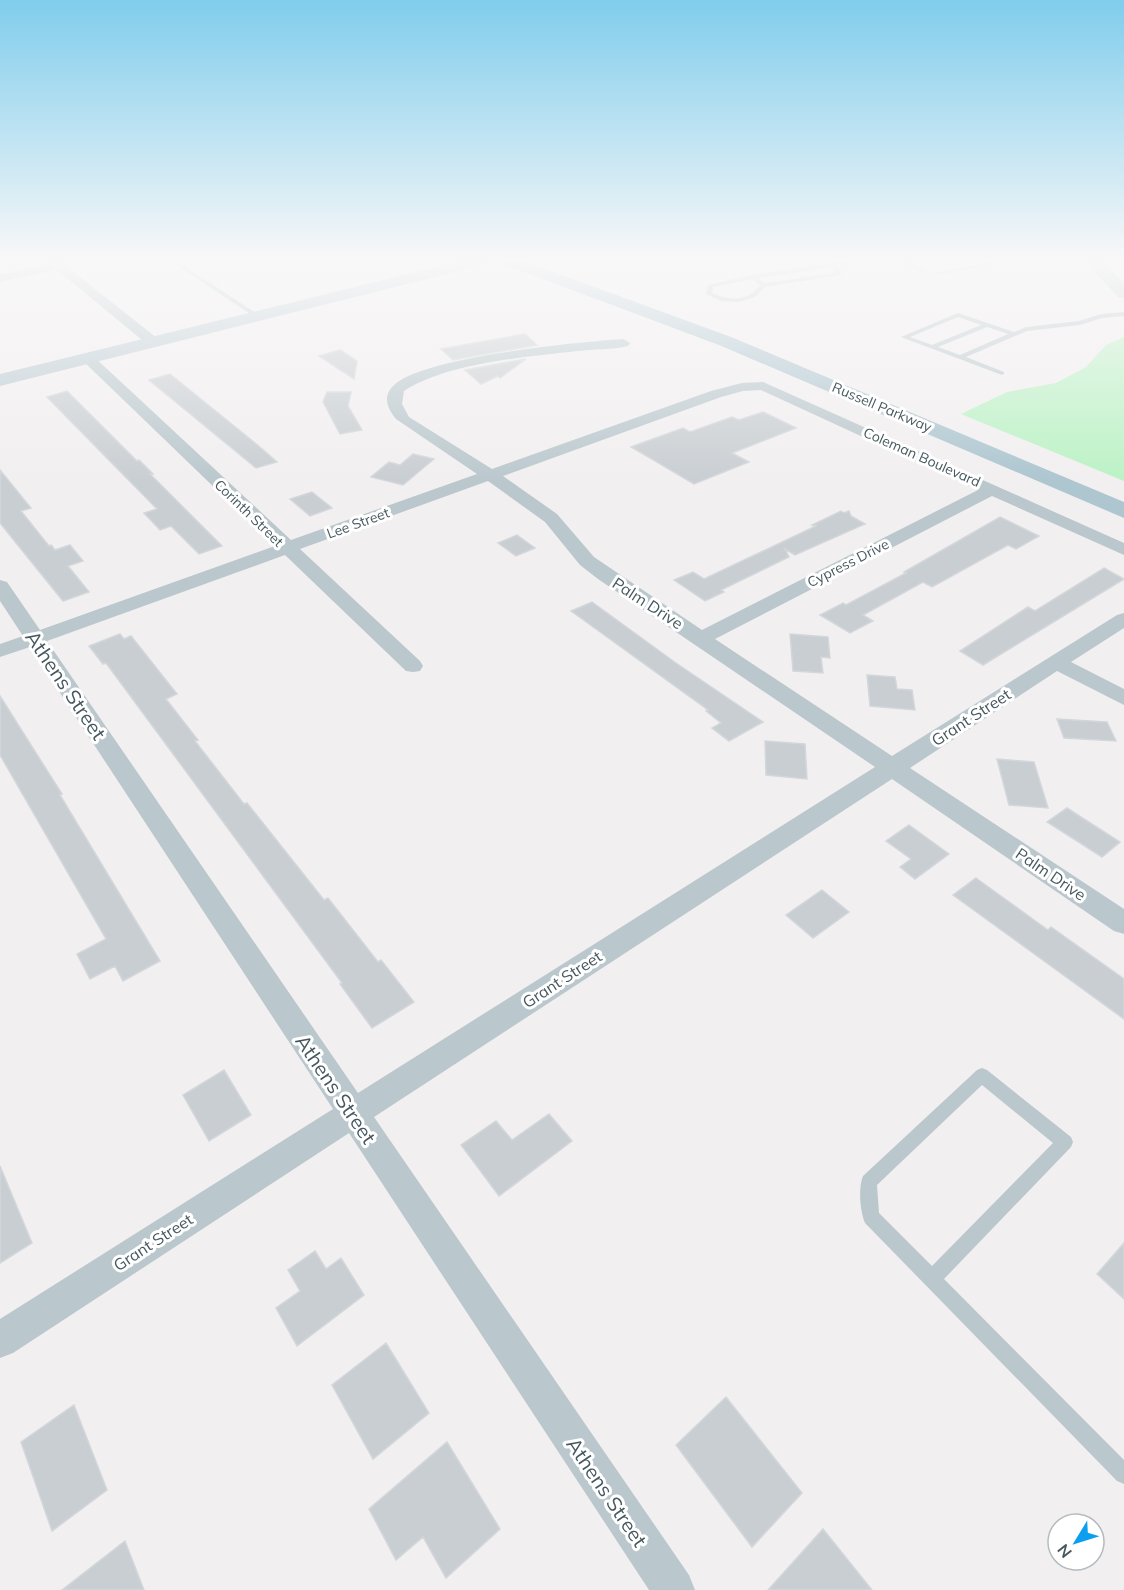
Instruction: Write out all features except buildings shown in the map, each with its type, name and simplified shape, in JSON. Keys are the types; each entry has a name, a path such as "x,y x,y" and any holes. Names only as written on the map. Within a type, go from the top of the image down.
{"main road":[{"name":"Russell Parkway","path":"703,333 1124,511"}],"street":[{"path":"142,333 152,341"},
{"path":"0,380 184,333"},
{"name":"Palm Drive","path":"623,343 590,344 440,369 414,377 400,387 394,397 394,407 404,420 491,475 551,518 587,561 1124,923"},
{"name":"Corinth Street","path":"87,358 286,549 413,666"},
{"name":"Coleman Boulevard","path":"716,394 742,387 763,386 1124,550"},
{"name":"Lee Street","path":"0,651 716,394"},
{"name":"Cypress Drive","path":"702,638 993,489"},
{"name":"Athens Street","path":"0,586 674,1590"},
{"name":"Grant Street","path":"0,1340 1124,619"},
{"path":"1057,663 1124,698"}],"lane":[{"path":"913,333 904,337 1002,373"},
{"path":"932,347 966,333"},
{"path":"960,357 1014,334"},
{"path":"932,1279 1065,1142 982,1075 869,1182 871,1216 932,1279 1124,1474"}],"green space":[{"path":"1124,337 1124,481 961,414 1007,392 1056,383 1086,367 1106,345"}]}
